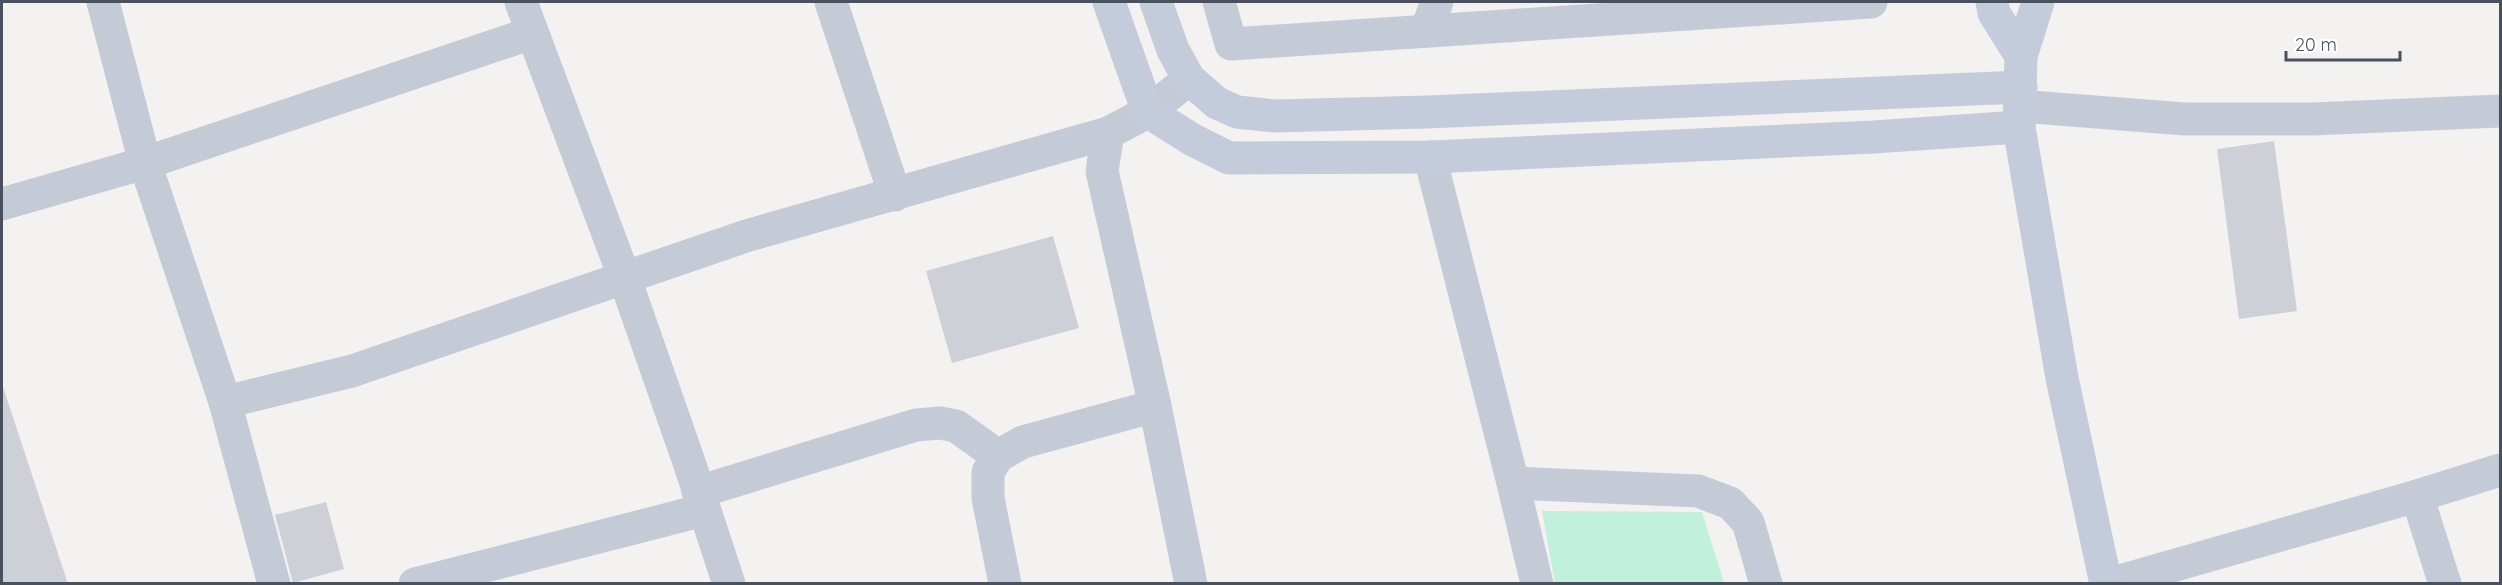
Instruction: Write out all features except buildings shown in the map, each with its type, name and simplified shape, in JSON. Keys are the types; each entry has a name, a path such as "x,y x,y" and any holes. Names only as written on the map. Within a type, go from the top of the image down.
{"street":[{"path":"103,2 145,163 225,402 274,584"},
{"path":"520,2 625,279 729,584"},
{"path":"831,2 895,195"},
{"path":"1109,2 1148,112 1193,140 1229,158 1430,158 1874,137 2020,94"},
{"path":"1156,2 1173,50 1188,79 1217,103 1237,112 1275,116 2020,94 2185,119 2312,119 2500,111"},
{"path":"1219,2 1232,44 1432,16 1871,2"},
{"path":"1992,2 2020,94 2062,378 2107,584 2417,496 2500,470"},
{"path":"2020,94 2038,2"},
{"path":"2,204 145,163 532,33"},
{"path":"225,402 352,371 746,236 1108,133 1148,112 1188,79"},
{"path":"1108,133 1102,171 1155,406 1189,583"},
{"path":"1430,158 1538,584"},
{"path":"1005,584 988,498 988,472 998,456 1023,442 1155,406"},
{"path":"415,584 701,501 916,425 940,423 956,426 998,456"},
{"path":"1513,483 1698,491 1730,502 1748,522 1766,584"},
{"path":"2417,496 2445,584"}],"green space":[{"path":"1542,511 1702,512 1724,583 1555,583"}]}
